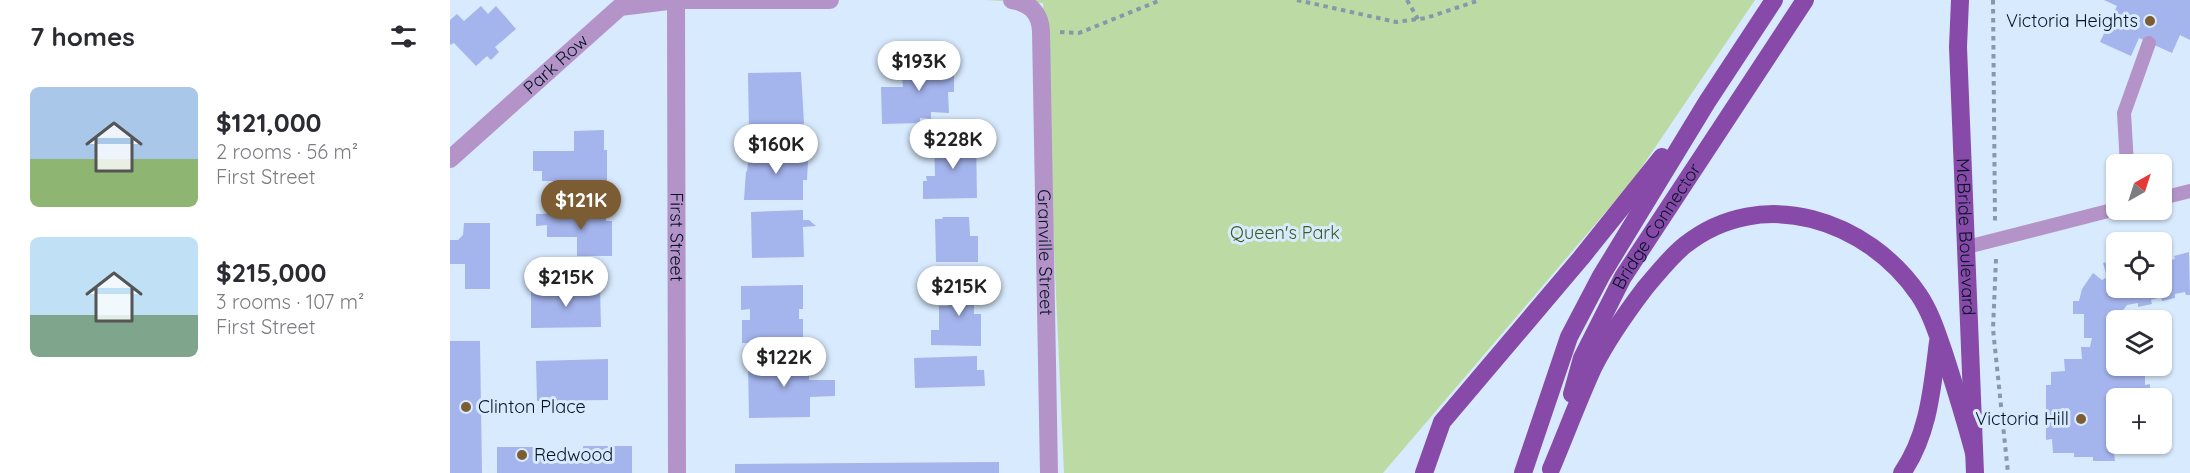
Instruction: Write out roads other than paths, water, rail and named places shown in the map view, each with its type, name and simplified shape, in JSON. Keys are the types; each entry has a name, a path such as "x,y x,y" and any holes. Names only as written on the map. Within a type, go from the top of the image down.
{"main road":[{"name":"Bridge Connector","path":"1523,473 1569,337 1601,276 1707,102 1774,0"},
{"name":"Bridge Connector","path":"1551,471 1582,358 1623,278 1805,0"},
{"name":"McBride Boulevard","path":"1960,0 1958,47 1975,473"},
{"path":"1424,473 1442,422 1581,258 1707,102"},
{"path":"1551,471 1594,367 1620,323 1664,265 1684,245 1705,231 1725,223 1768,214 1813,218 1856,236 1876,249 1905,278 1920,296 1931,317 1962,408 1974,453"},
{"path":"1902,473 1920,442 1926,421 1938,337"}],"street":[{"name":"Park Row","path":"450,159 620,7 676,0 830,0"},
{"name":"First Street","path":"676,0 677,473"},
{"name":"Granville Street","path":"1012,0 1030,6 1036,12 1041,32 1049,473"}],"lane":[{"path":"2126,154 2124,113 2149,43"},
{"path":"2172,196 2190,191"},
{"path":"1967,247 2106,212"}],"place":[{"name":"Victoria Heights","path":"2150,21"},
{"name":"Clinton Place","path":"466,407"},
{"name":"Victoria Hill","path":"2081,419"},
{"name":"Redwood","path":"522,455"}],"park label":[{"name":"Queen's Park","path":"1285,233"}]}
